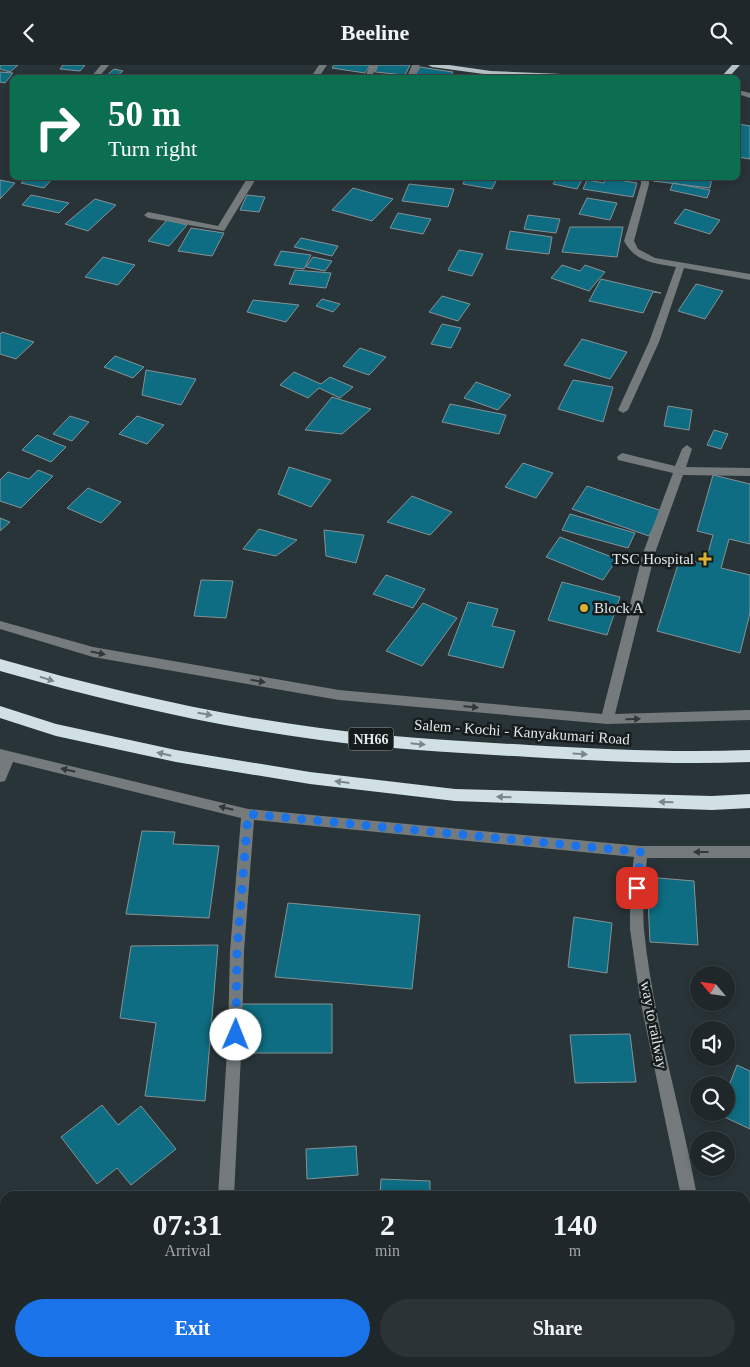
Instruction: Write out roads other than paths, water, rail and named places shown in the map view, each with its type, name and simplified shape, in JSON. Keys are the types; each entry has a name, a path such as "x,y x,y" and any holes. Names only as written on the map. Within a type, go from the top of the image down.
{"highway":[{"name":"Salem - Kochi - Kanyakumari Road","path":"0,665 66,684 202,713 319,733 436,746 633,757 714,758 750,756"},
{"path":"0,712 56,729 176,756 310,778 455,795 712,803 750,801"}],"main road":[{"path":"432,65 491,73 538,75"},
{"path":"727,75 736,65"}],"street":[{"path":"97,75 105,65"},
{"path":"148,215 221,229 251,180"},
{"path":"645,180 646,184 629,241 634,251 641,256 681,265 750,277"},
{"path":"623,409 654,342 681,265"},
{"path":"607,719 649,553 687,449"},
{"path":"622,457 679,471 750,473"},
{"path":"0,625 94,652 339,695 607,719 750,715"},
{"path":"0,777 5,755 248,814 641,852 750,852"},
{"path":"226,1191 236,1035 237,951 248,814"},
{"name":"way to railway","path":"641,852 637,888 637,929 647,999 688,1191"}],"place":[{"name":"TSC Hospital","path":"705,559"},
{"name":"Block A","path":"584,608"}]}
